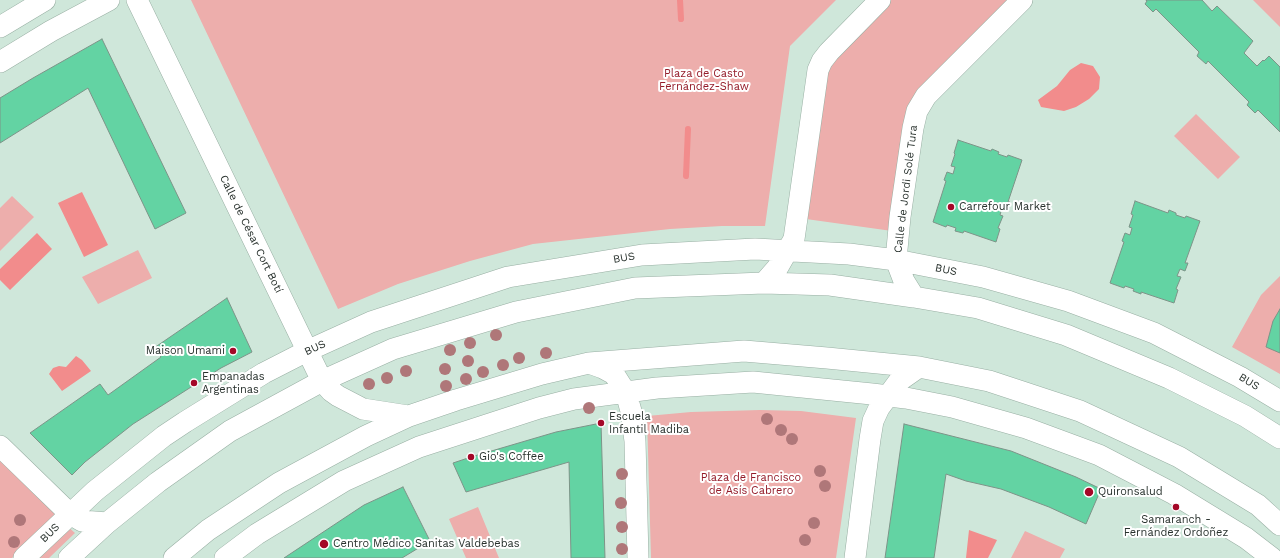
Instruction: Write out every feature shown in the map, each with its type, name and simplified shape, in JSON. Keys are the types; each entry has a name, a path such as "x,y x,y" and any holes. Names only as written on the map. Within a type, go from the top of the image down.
{"street":[{"path":"0,27 45,0"},
{"path":"0,62 51,31 108,0"},
{"name":"Calle de César Cort Botí","path":"137,0 322,381 338,396 363,409 409,416"},
{"path":"764,283 778,267 794,239 818,70 822,61 829,52 880,0"},
{"name":"Calle de Jordi Solé Tura","path":"914,297 904,281 896,260 912,128 917,111 926,96 1022,0"},
{"name":"BUS","path":"24,558 95,491 164,436 264,373 307,351 372,322 508,277 642,255 755,248 849,254 896,260 983,277 1068,301 1154,333 1240,377 1280,401"},
{"path":"69,558 107,523 158,482 230,431 322,381 393,349 516,312 635,288 764,283 830,285 978,308 1066,335 1169,378 1245,416 1280,438"},
{"path":"174,558 208,530 279,483 366,436 409,416 542,374 589,363 744,351 919,367 989,381 1080,412 1179,456 1258,505 1280,525"},
{"path":"589,363 614,374 626,393 631,411 635,441 638,558"},
{"path":"855,558 873,421 886,396 899,381 919,367"},
{"path":"225,558 258,534 344,481 420,447 539,408 574,400 657,388 753,382 886,396 952,407 1026,428 1099,456 1174,494 1246,538 1272,558"},
{"path":"0,446 70,514 82,521 107,523"}],"green space":[{"name":"Plaza de Casto Fernández-Shaw","path":"191,0 836,0 790,46 765,226 722,226 670,229 533,244 470,261 398,284 338,309"},
{"path":"889,0 1012,0 921,92 892,231 806,219 825,76 833,59"},
{"path":"1253,0 1280,0 1280,27"},
{"path":"1196,114 1240,157 1218,179 1174,136"},
{"path":"12,196 34,217 0,251 0,208"},
{"path":"138,250 152,278 98,304 82,277"},
{"path":"1280,276 1280,374 1232,347 1261,295"},
{"name":"Plaza de Francisco de Asís Cabrero","path":"760,410 801,411 856,418 836,558 651,558 647,416 691,412"},
{"path":"0,459 56,515 12,558 0,558"},
{"path":"478,507 499,558 466,558 449,519"},
{"path":"66,525 75,533 49,558 32,558"},
{"path":"1025,531 1065,549 1060,558 1011,558"}],"shaded area":[{"path":"1081,63 1093,66 1100,77 1099,89 1089,99 1076,107 1064,111 1041,107 1038,100 1057,86 1070,70"},
{"path":"82,192 108,245 84,257 58,203"},
{"path":"37,233 52,249 10,290 0,280 0,269"},
{"path":"76,356 82,360 91,371 62,391 49,374 53,368 59,366 66,367"},
{"path":"969,530 997,540 988,558 966,558"}],"building":[{"path":"1146,0 1202,0 1212,11 1217,6 1253,41 1244,53 1257,66 1269,56 1280,67 1280,132 1258,110 1255,113 1247,105 1249,102 1208,61 1206,64 1197,56 1199,52 1156,9 1153,12 1145,4 1147,1"},
{"path":"102,39 186,213 155,229 88,88 0,143 0,98"},
{"path":"958,140 991,151 992,149 999,152 998,154 1007,157 1008,155 1022,160 1008,202 1010,202 1008,210 1002,208 1000,215 1003,216 998,228 1000,229 996,242 964,231 963,233 955,231 956,228 947,225 946,227 933,222 946,181 944,180 947,172 953,174 955,167 951,166"},
{"path":"1135,201 1168,213 1169,210 1176,213 1176,215 1185,218 1186,216 1200,221 1185,263 1188,263 1185,271 1180,269 1177,276 1181,277 1176,289 1178,290 1174,303 1141,292 1141,294 1133,291 1134,289 1125,286 1124,288 1110,283 1124,242 1122,241 1125,233 1130,235 1132,228 1129,227"},
{"path":"227,298 252,352 221,368 133,424 85,462 72,475 30,433 100,384 108,395 161,357 154,348"},
{"path":"1280,309 1280,353 1266,347 1273,321"},
{"path":"601,423 605,558 571,558 569,462 466,492 453,463 556,432"},
{"path":"904,424 1011,451 1076,477 1101,489 1086,524 1049,507 1001,489 966,481 946,474 934,558 885,558"},
{"path":"403,487 430,541 402,558 284,558 364,505"}],"waterway":[{"path":"680,0 681,19"},
{"path":"686,176 688,129"}],"place":[{"name":"Carrefour Market","path":"951,207"},
{"name":"Maison Umami","path":"233,351"},
{"name":"Empanadas Argentinas","path":"194,383"},
{"name":"Escuela Infantil Madiba","path":"601,423"},
{"name":"Gio's Coffee","path":"471,457"},
{"name":"Quironsalud","path":"1089,492"},
{"name":"Samaranch - Fernández Ordoñez","path":"1176,507"},
{"name":"Centro Médico Sanitas Valdebebas","path":"324,544"}]}
